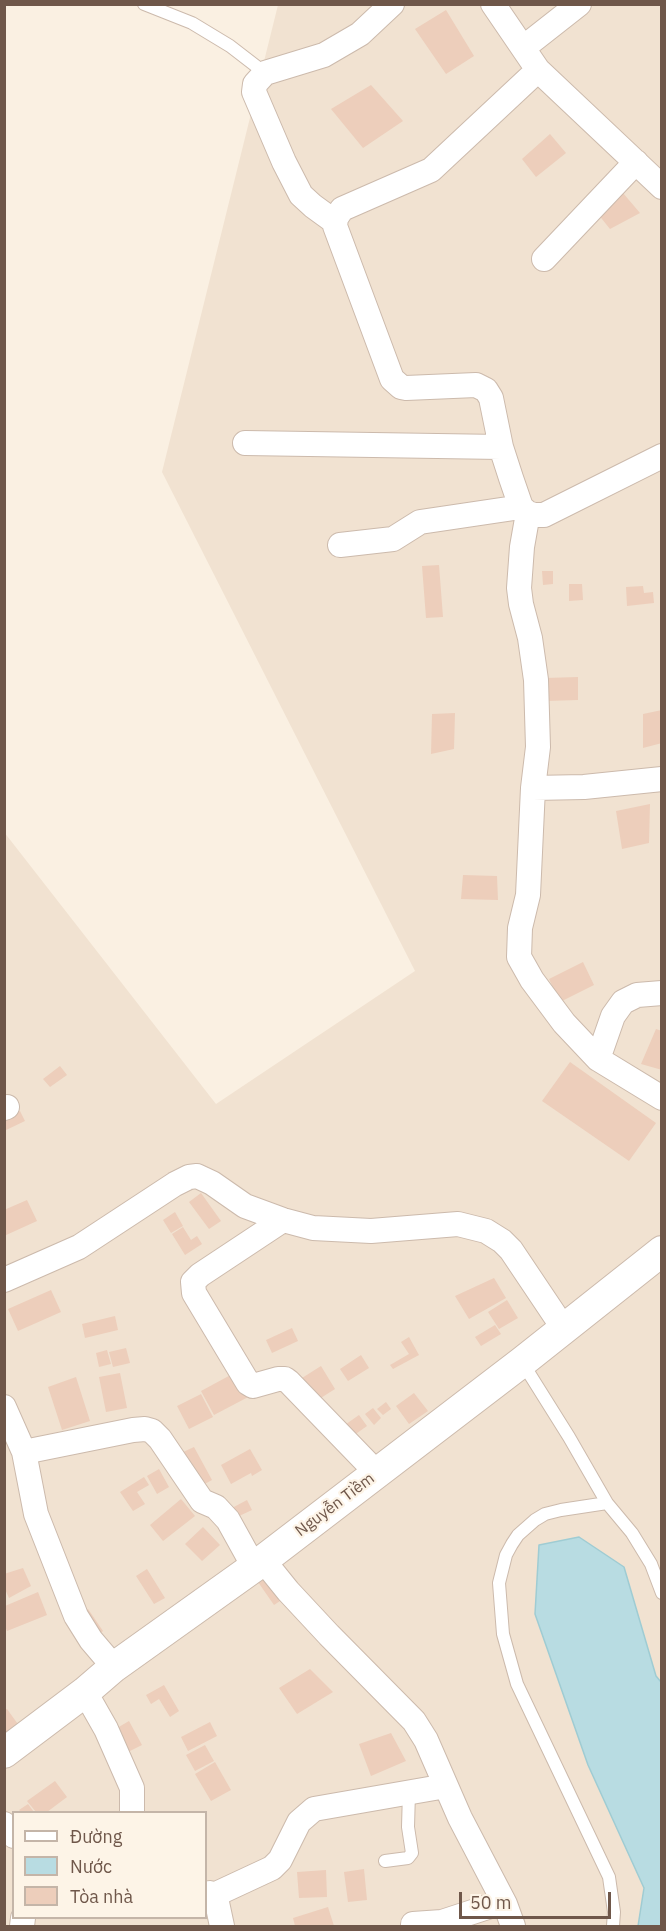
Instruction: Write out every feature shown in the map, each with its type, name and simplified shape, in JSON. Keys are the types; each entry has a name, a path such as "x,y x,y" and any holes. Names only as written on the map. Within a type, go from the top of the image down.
{"street":[{"path":"392,4 360,34 324,55 265,73 257,80 254,92 301,195 335,222 392,378 401,387 406,388 476,385 482,388 490,398 501,447 525,510 519,588 536,680 538,747 533,788 528,895 520,928 519,957 532,980 564,1023 598,1059 662,1098"},
{"path":"494,4 538,70 662,187"},
{"path":"523,48 579,4"},
{"path":"335,222 342,208 431,170 538,70"},
{"path":"544,259 636,162"},
{"path":"245,443 501,447"},
{"path":"340,545 393,539 420,522 525,510 534,515 544,515 662,456"},
{"path":"533,788 584,787 662,778"},
{"path":"598,1059 613,1016 623,1002 637,995 662,993"},
{"path":"4,1280 79,1247 166,1189 189,1177 197,1176 204,1178 245,1206 283,1221 313,1228 348,1231 458,1224 486,1231 511,1250 564,1329"},
{"path":"283,1221 200,1275 193,1282 194,1293 248,1383 253,1386 285,1379 377,1473"},
{"name":"Nguyễn Tiềm","path":"4,1753 86,1692 114,1667 259,1563 377,1473 662,1251"},
{"path":"4,1407 24,1452 36,1514 76,1616 91,1640 114,1667"},
{"path":"24,1452 133,1430 152,1431 160,1439 202,1501 216,1507 259,1563 414,1721 426,1740 460,1818 513,1926"},
{"path":"86,1692 106,1729 132,1788 132,1811"},
{"path":"222,1926 218,1904 210,1894 272,1868 280,1860 299,1822 314,1809 446,1786"},
{"path":"413,1924 441,1922 503,1902"}],"lane":[{"path":"144,4 192,23 230,46 265,73"},
{"path":"522,1362 607,1503 632,1533 651,1564 662,1593"},
{"path":"607,1503 561,1510 545,1514 535,1520 512,1544 506,1555 499,1583 503,1634 517,1684 609,1877 614,1912 613,1926"},
{"path":"386,1861 408,1858 412,1853 408,1827 409,1792"}],"shaded area":[{"path":"278,5 661,5 661,1926 5,1926 4,832 216,1104 415,971 162,472"}],"water":[{"path":"579,1537 624,1567 656,1676 661,1682 661,1926 638,1926 644,1888 588,1765 535,1614 539,1545"}],"building":[{"path":"446,10 474,56 446,74 415,29"},
{"path":"371,85 403,121 363,148 331,109"},
{"path":"550,134 566,153 536,177 522,159"},
{"path":"617,186 640,213 610,229 594,209"},
{"path":"439,565 443,617 426,618 422,566"},
{"path":"542,571 553,571 553,584 543,585"},
{"path":"569,584 582,584 583,600 569,601"},
{"path":"643,586 644,593 653,592 654,603 627,606 626,587"},
{"path":"578,677 578,700 546,701 545,678"},
{"path":"662,710 662,743 643,748 643,714"},
{"path":"455,713 454,749 431,754 432,714"},
{"path":"650,804 649,843 622,849 616,811"},
{"path":"463,875 497,876 498,900 461,899"},
{"path":"583,962 594,985 560,1002 549,979"},
{"path":"656,1029 662,1031 662,1070 641,1064"},
{"path":"570,1062 656,1123 629,1161 542,1101"},
{"path":"60,1066 67,1075 50,1087 43,1079"},
{"path":"20,1111 25,1121 4,1131 4,1119"},
{"path":"201,1193 221,1221 209,1229 189,1202"},
{"path":"27,1200 37,1221 4,1236 4,1210"},
{"path":"175,1212 183,1226 171,1233 163,1220"},
{"path":"183,1227 191,1240 197,1236 202,1244 185,1255 172,1234"},
{"path":"494,1278 506,1298 469,1319 455,1296"},
{"path":"51,1290 61,1312 18,1331 8,1309"},
{"path":"507,1300 518,1318 499,1329 488,1312"},
{"path":"115,1316 118,1330 85,1338 82,1324"},
{"path":"495,1325 501,1334 481,1346 475,1337"},
{"path":"292,1328 298,1341 272,1353 266,1340"},
{"path":"409,1337 419,1355 393,1369 390,1365 409,1354 401,1342"},
{"path":"126,1348 130,1363 113,1367 109,1352"},
{"path":"107,1350 111,1364 99,1367 96,1353"},
{"path":"361,1355 369,1368 348,1381 340,1369"},
{"path":"321,1366 335,1389 316,1401 302,1378"},
{"path":"238,1371 252,1395 214,1415 201,1391"},
{"path":"120,1373 127,1408 106,1412 99,1377"},
{"path":"76,1377 90,1421 62,1430 48,1387"},
{"path":"414,1393 428,1411 409,1424 396,1406"},
{"path":"201,1394 213,1417 189,1429 177,1406"},
{"path":"386,1402 391,1409 383,1415 377,1409"},
{"path":"373,1408 381,1418 374,1425 365,1414"},
{"path":"359,1415 367,1426 350,1438 342,1427"},
{"path":"194,1447 212,1480 199,1487 181,1453"},
{"path":"250,1449 262,1470 231,1484 221,1465"},
{"path":"159,1469 169,1487 157,1494 147,1476"},
{"path":"144,1477 149,1485 137,1492 145,1504 133,1511 120,1492"},
{"path":"181,1499 195,1516 163,1541 150,1525"},
{"path":"247,1500 252,1510 237,1517 232,1508"},
{"path":"203,1527 220,1545 202,1561 185,1544"},
{"path":"23,1568 31,1586 9,1598 4,1587 4,1574"},
{"path":"147,1569 165,1598 154,1604 136,1576"},
{"path":"269,1574 286,1597 274,1605 258,1582"},
{"path":"38,1592 47,1615 7,1631 5,1606"},
{"path":"88,1609 103,1631 92,1639 77,1616"},
{"path":"310,1669 333,1692 297,1714 279,1688"},
{"path":"164,1685 179,1711 170,1717 159,1699 151,1704 146,1695"},
{"path":"7,1709 20,1727 4,1739 4,1710"},
{"path":"129,1721 142,1745 124,1754 112,1731"},
{"path":"210,1722 217,1736 188,1751 181,1737"},
{"path":"391,1733 406,1761 371,1776 359,1744"},
{"path":"205,1745 214,1761 195,1771 186,1755"},
{"path":"215,1762 231,1790 211,1801 195,1774"},
{"path":"55,1781 67,1797 48,1811 35,1811 27,1801"},
{"path":"28,1804 33,1811 20,1811"},
{"path":"364,1869 367,1900 348,1902 344,1872"},
{"path":"326,1870 327,1897 299,1898 297,1872"},
{"path":"328,1907 334,1926 295,1926 293,1918"}]}
